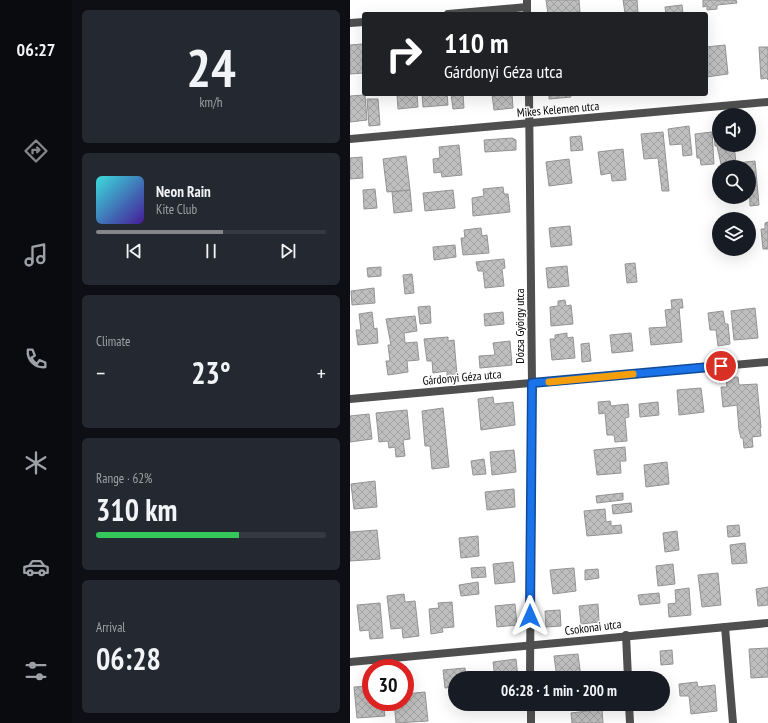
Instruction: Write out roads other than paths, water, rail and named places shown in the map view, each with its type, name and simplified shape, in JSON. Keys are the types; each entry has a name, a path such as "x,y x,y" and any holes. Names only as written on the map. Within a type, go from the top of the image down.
{"street":[{"path":"471,12 527,7"},
{"path":"350,23 362,22"},
{"name":"Dózsa György utca","path":"529,96 532,383 530,671"},
{"name":"Mikes Kelemen utca","path":"350,139 768,102"},
{"name":"Gárdonyi Géza utca","path":"350,399 768,362"},
{"name":"Csokonai utca","path":"350,662 530,647 626,636 768,623"},
{"path":"725,627 734,723"},
{"path":"626,636 628,671"},
{"path":"531,711 531,723"},
{"path":"629,711 630,723"}]}
